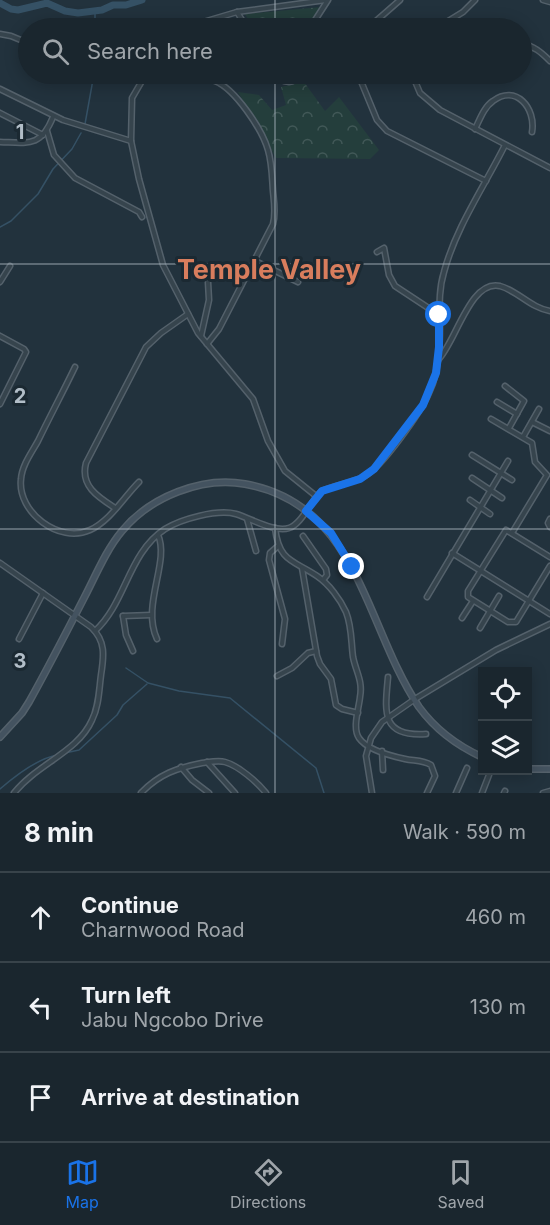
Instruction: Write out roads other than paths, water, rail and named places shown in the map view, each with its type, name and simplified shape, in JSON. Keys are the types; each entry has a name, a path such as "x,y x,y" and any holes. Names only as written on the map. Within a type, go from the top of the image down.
{"main road":[{"path":"0,737 29,702 122,531 143,511 175,493 210,484 243,483 276,494 306,511 323,524 345,554 415,699 445,734 478,755"},
{"path":"532,769 550,769"}],"street":[{"path":"217,18 237,12 327,0"},
{"path":"316,18 327,0"},
{"path":"379,18 400,0"},
{"path":"453,18 475,0"},
{"path":"543,0 550,2"},
{"path":"237,12 241,18"},
{"path":"0,34 18,39"},
{"path":"532,47 550,61"},
{"path":"141,84 132,98 131,141 160,258 201,337 253,399 268,441 285,471 316,496"},
{"path":"207,344 219,329 271,228 275,215 270,156 262,136 238,99 219,84"},
{"path":"362,84 377,120 387,131 486,181"},
{"path":"416,84 432,105 550,168"},
{"path":"0,89 53,117 131,141"},
{"path":"475,129 490,103 500,97 511,96 520,99 530,111 533,120 532,132"},
{"path":"0,113 45,133 60,162 77,180 139,212 142,217"},
{"path":"0,142 24,144 33,141 45,133 53,117"},
{"path":"95,631 113,610 146,547 173,525 195,518 227,513 274,528 285,529 292,527 316,496 330,487 360,479 374,469 423,405 434,380 438,361 440,284 448,257 457,234 505,145"},
{"path":"376,252 384,248 389,275 396,286 439,315"},
{"path":"254,260 298,282"},
{"path":"0,282 10,266"},
{"path":"201,337 209,300 207,282"},
{"path":"438,361 451,344 476,294 485,287 503,287 532,306 550,311"},
{"path":"115,508 90,489 85,478 86,463 146,347 188,314"},
{"path":"0,336 24,348 26,352 0,404"},
{"path":"75,367 24,467 21,479 22,495 27,507 36,518 55,528 72,533 83,532 95,527 139,482"},
{"path":"505,386 523,400 509,428"},
{"path":"497,402 517,414"},
{"path":"523,437 539,409"},
{"path":"491,419 532,443 535,462 548,476 512,533"},
{"path":"532,422 550,430"},
{"path":"472,455 512,480"},
{"path":"427,597 508,461"},
{"path":"471,478 502,498"},
{"path":"470,500 490,514"},
{"path":"247,518 256,551"},
{"path":"550,519 548,524 550,527"},
{"path":"274,528 278,546 288,559 323,580 341,603 349,620 354,660 361,683 357,732 360,740 382,751 431,765 435,776 427,793"},
{"path":"550,557 512,533 504,531 480,571 468,597 513,623 518,621 550,566"},
{"path":"157,639 152,628 151,615 160,550 158,535"},
{"path":"303,536 326,569 327,574 323,580"},
{"path":"278,546 270,553 269,560 285,620 282,644"},
{"path":"452,553 550,614"},
{"path":"0,563 76,615 95,631 102,641 104,653 98,700 93,719 87,730 75,744 33,772 14,793"},
{"path":"302,568 320,664 331,679 336,705 358,713"},
{"path":"19,639 43,593"},
{"path":"480,628 499,596"},
{"path":"462,618 473,601"},
{"path":"113,610 123,616 151,615"},
{"path":"123,616 126,635 133,651"},
{"path":"372,793 366,762 368,745 378,726 387,717 496,650 550,624"},
{"path":"277,676 292,668 308,653 316,651"},
{"path":"388,677 385,709 387,717 393,726 402,731 426,734"},
{"path":"382,751 383,770"},
{"path":"141,793 158,777 181,767 220,761 228,763 266,793"},
{"path":"207,762 235,793"},
{"path":"181,767 192,780 209,793"},
{"path":"456,793 467,768"},
{"path":"482,793 489,775"},
{"path":"543,793 550,791"}],"waterway":[{"path":"0,3 18,10 47,3 65,11 78,13 102,10 113,5 126,5 142,0"},
{"path":"95,11 95,18"},
{"path":"85,124 92,84"},
{"path":"0,227 11,221 38,194 53,169 72,149 81,133"},
{"path":"126,668 148,683 179,691 230,698 316,768 324,793"},
{"path":"65,753 79,750 147,684"},
{"path":"0,789 35,764 58,755"}],"district":[{"name":"Temple Valley","path":"269,270"}]}
